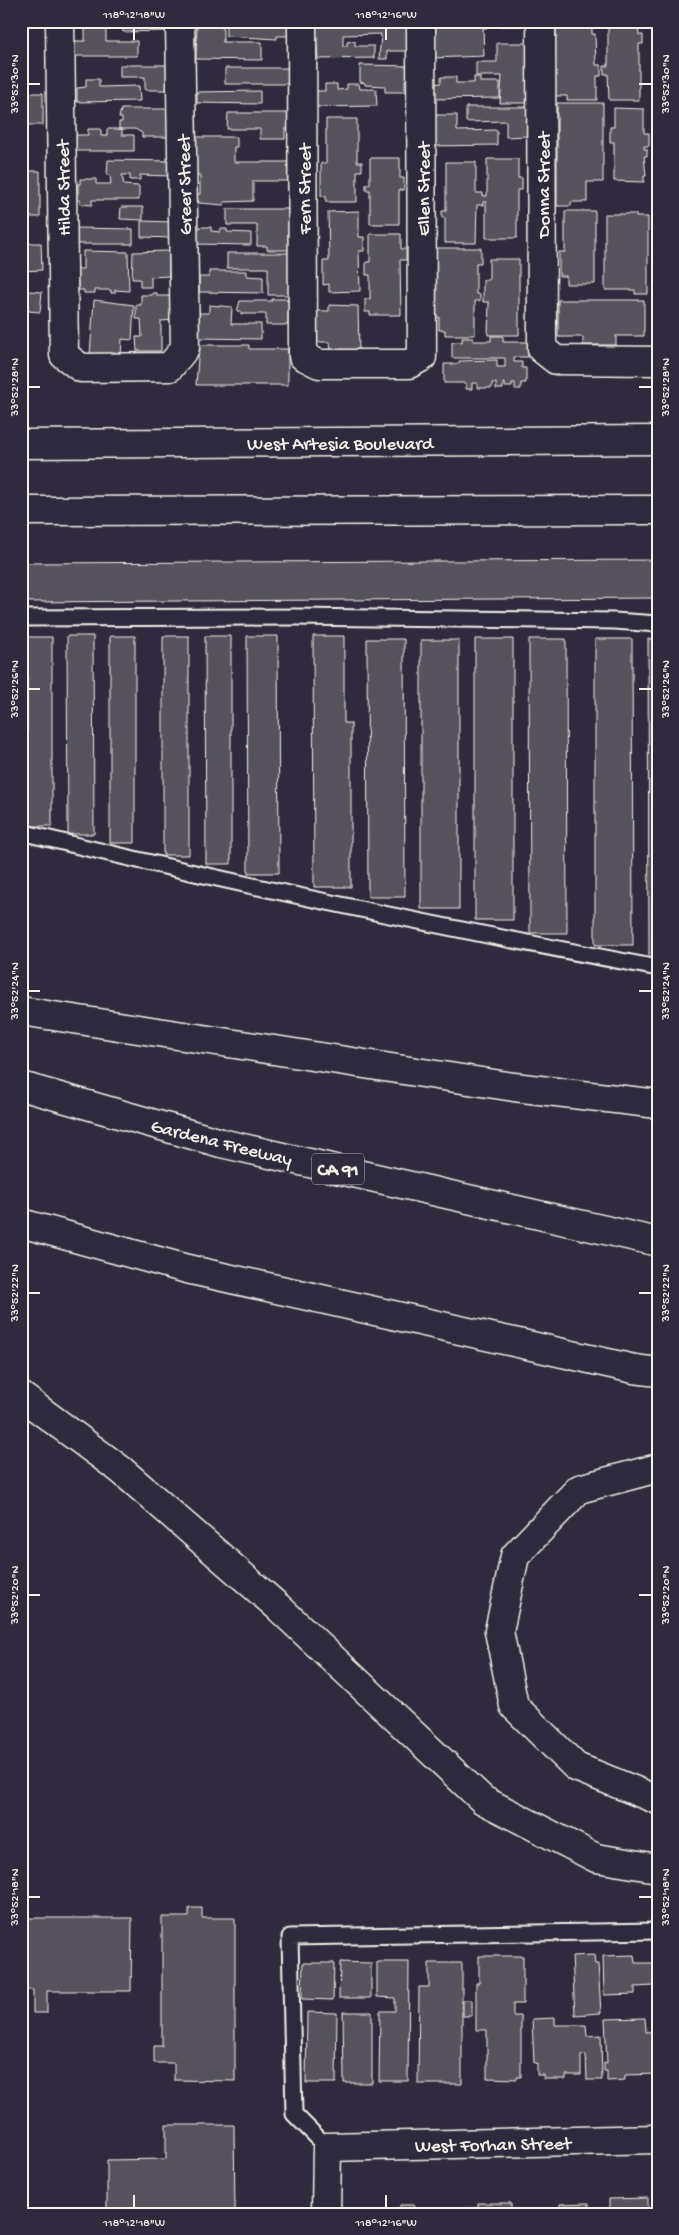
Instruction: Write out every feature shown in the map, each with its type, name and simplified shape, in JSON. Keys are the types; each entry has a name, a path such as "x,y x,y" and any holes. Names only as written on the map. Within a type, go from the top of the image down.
{"main road":[{"name":"Hilda Street","path":"60,21 64,355 81,368 170,367 185,348"},
{"name":"Greer Street","path":"180,21 185,348"},
{"name":"Fern Street","path":"302,21 303,356 319,364 410,364 422,357"},
{"name":"Ellen Street","path":"421,21 422,357"},
{"name":"Donna Street","path":"541,21 542,349 556,360 658,361"},
{"name":"West Artesia Boulevard","path":"21,444 658,440"},
{"path":"21,511 658,510"},
{"path":"21,1011 514,1087 658,1104"},
{"name":"Gardena Freeway","path":"21,1086 221,1143 658,1242"},
{"path":"21,1223 187,1269 634,1369 658,1372"},
{"path":"21,1396 121,1470 255,1587 483,1800 596,1858 658,1868"},
{"path":"658,1468 579,1489 515,1556 499,1630 514,1706 576,1767 658,1800"},
{"name":"West Forhan Street","path":"327,2147 658,2139"},
{"path":"326,2214 327,2147"}],"lane":[{"path":"21,618 294,617 614,621 658,624"},
{"path":"21,832 159,866 450,928 658,968"},
{"path":"327,2147 294,2114 290,1937 658,1931"}],"building":[{"path":"122,21 168,21 168,31 123,32"},
{"path":"197,21 223,21 223,42 262,42 262,60 196,59"},
{"path":"226,21 291,21 291,36 277,36 277,39 226,36"},
{"path":"315,21 410,21 411,51 387,51 387,59 379,59 381,34 343,35 343,46 347,46 347,42 355,41 355,46 374,46 374,58 318,59"},
{"path":"436,21 486,21 487,28 483,28 484,56 432,58 432,45 435,45"},
{"path":"490,21 522,21 522,26 490,26"},
{"path":"556,21 592,21 592,34 595,34 596,65 601,65 601,76 597,76 597,100 567,100 567,96 555,96 554,37 556,37"},
{"path":"608,27 638,27 639,35 643,35 643,44 639,44 639,100 609,100 608,74 604,74 604,66 608,66"},
{"path":"85,28 106,28 106,41 137,41 137,56 75,56 75,41 85,41"},
{"path":"497,43 530,43 530,103 500,103 502,76 476,76 476,62 497,62"},
{"path":"120,65 172,65 167,77 167,90 145,90 145,77 120,77"},
{"path":"360,65 410,66 410,80 405,80 405,92 385,92 385,86 365,85 365,83 360,82"},
{"path":"225,68 292,68 292,84 225,84"},
{"path":"441,77 456,77 456,83 474,83 474,77 480,77 480,82 500,82 500,98 431,99 430,84 441,83"},
{"path":"86,79 99,79 99,87 139,86 140,101 77,102 77,88 86,87"},
{"path":"325,84 337,84 337,90 347,89 347,84 359,84 360,89 376,89 377,106 315,107 315,91 325,91"},
{"path":"260,91 260,104 197,103 197,92"},
{"path":"21,93 43,93 43,125 21,125"},
{"path":"557,103 603,103 603,182 587,182 587,202 571,202 571,206 557,206"},
{"path":"466,107 528,107 528,136 506,137 506,121 466,122"},
{"path":"614,108 644,109 644,133 649,133 649,146 644,146 644,149 647,149 647,156 644,156 646,176 644,176 644,182 614,181 614,142 610,142 610,127 614,127"},
{"path":"121,109 170,109 169,137 142,137 142,133 135,129 119,129 119,122 122,122 122,118 119,118"},
{"path":"228,113 292,113 292,129 285,129 285,139 260,139 260,129 227,129"},
{"path":"435,115 457,115 457,131 497,130 497,145 431,146 431,131 435,131"},
{"path":"326,119 357,119 357,162 362,162 362,171 357,171 357,202 326,202 326,196 321,196 321,163 326,163"},
{"path":"88,129 101,129 101,136 107,136 107,129 122,129 122,135 134,135 134,151 76,151 76,135 88,135"},
{"path":"195,137 237,137 237,147 234,147 234,162 292,162 292,175 288,175 288,181 253,181 253,201 224,202 224,205 199,203 199,201 195,201 195,194 200,194 200,175 195,175"},
{"path":"370,158 400,158 400,178 404,178 404,190 399,190 399,224 370,224 370,190 366,190 366,184 370,184"},
{"path":"487,159 518,159 518,178 522,178 522,190 517,190 517,238 486,238 486,202 483,202 483,205 477,205 476,243 445,243 445,218 442,218 442,211 446,211 446,162 476,162 476,193 483,193 483,196 487,196"},
{"path":"108,160 172,161 171,176 140,175 140,180 130,180 130,175 122,175 124,185 139,186 139,200 92,200 92,205 80,204 80,200 78,200 78,184 80,184 80,179 96,179 96,184 111,184 110,175 107,175"},
{"path":"21,171 40,171 40,217 21,217"},
{"path":"121,207 143,207 143,220 120,219"},
{"path":"227,209 291,209 291,250 267,250 267,246 257,246 257,225 227,225"},
{"path":"359,211 359,237 364,237 364,251 359,251 360,291 329,292 329,284 323,285 323,261 329,261 328,212"},
{"path":"565,211 595,211 595,284 566,284 566,276 559,276 559,252 565,252"},
{"path":"605,214 636,214 636,217 648,217 648,294 635,294 635,290 605,290"},
{"path":"141,221 173,222 172,238 141,237"},
{"path":"199,227 211,227 211,231 220,232 220,229 227,229 227,232 251,233 251,245 194,244"},
{"path":"76,228 133,229 133,244 76,244"},
{"path":"370,234 401,234 401,249 406,249 406,260 400,260 401,315 370,315 370,312 365,312 365,299 370,299 370,275 366,275 366,262 370,262"},
{"path":"21,243 41,243 42,270 21,271"},
{"path":"434,248 481,248 481,263 476,263 476,294 480,294 480,301 475,301 475,335 445,335 445,330 439,330 439,317 434,317"},
{"path":"83,251 128,252 129,291 115,290 115,293 111,293 111,290 95,290 95,293 84,293 84,290 78,290 77,269 83,269"},
{"path":"169,251 169,276 151,277 151,287 140,287 140,279 132,279 133,252"},
{"path":"227,253 293,253 292,295 268,295 268,268 227,268"},
{"path":"489,259 519,259 519,335 488,335 489,302 483,302 483,280 489,280"},
{"path":"209,271 247,271 247,276 263,277 263,293 199,292 199,277 209,277"},
{"path":"28,291 42,292 40,312 28,311"},
{"path":"152,293 157,293 157,296 172,296 173,320 161,321 161,351 137,351 136,337 142,337 141,319 136,319 136,305 141,305 141,295 153,295"},
{"path":"272,299 293,301 293,313 288,313 288,325 266,325 266,314 241,314 241,311 237,311 240,301 272,301"},
{"path":"94,300 134,305 132,340 122,339 121,357 90,355"},
{"path":"558,300 644,300 644,336 616,336 616,345 583,345 583,337 558,337"},
{"path":"209,305 232,307 231,324 261,324 261,339 198,338 199,313 209,313"},
{"path":"329,305 358,306 359,349 331,353 330,342 316,342 316,311 329,311"},
{"path":"491,336 503,336 503,342 528,342 528,357 514,357 514,362 522,362 522,368 526,368 526,383 521,383 521,389 515,389 515,383 512,383 512,387 505,387 505,383 503,383 503,389 496,389 496,383 492,383 492,388 477,388 477,383 472,383 472,389 466,389 466,383 444,383 444,364 459,364 459,361 497,360 497,367 505,367 505,358 452,358 452,342 462,342 462,338 473,338 473,341 491,341"},
{"path":"199,345 249,345 249,349 288,349 288,385 196,385"},
{"path":"658,560 658,598 21,602 21,563"},
{"path":"67,636 93,636 94,834 68,834"},
{"path":"110,636 135,636 135,843 110,843"},
{"path":"163,636 189,636 189,855 163,855"},
{"path":"205,636 231,636 231,864 206,864"},
{"path":"247,636 278,636 279,873 248,873"},
{"path":"313,636 344,636 344,723 351,723 351,887 314,887"},
{"path":"27,637 52,637 52,826 27,826"},
{"path":"367,639 404,639 405,897 368,897"},
{"path":"475,639 513,639 513,920 475,920"},
{"path":"529,639 566,639 567,933 530,933"},
{"path":"595,639 632,639 633,945 595,945"},
{"path":"648,639 658,639 658,958 649,958"},
{"path":"421,640 459,640 459,909 421,909"},
{"path":"189,1908 202,1908 202,1918 235,1918 235,2081 174,2080 174,2063 154,2063 154,2046 162,2046 162,1917 189,1917"},
{"path":"21,1918 132,1918 131,1991 47,1991 47,2013 33,2013 33,1990 21,1990"},
{"path":"594,1955 595,1964 598,1964 601,2013 575,2015 572,1956"},
{"path":"634,1955 635,1963 655,1963 655,1986 635,1987 635,1994 604,1995 603,1956"},
{"path":"479,1956 523,1956 523,2004 513,2004 513,2016 521,2016 521,2077 517,2077 517,2079 487,2078 487,2030 476,2030 476,1983 479,1983"},
{"path":"340,1962 371,1963 371,1998 339,1998"},
{"path":"377,1962 409,1962 408,2081 379,2081 380,2011 395,2011 395,1998 377,1997"},
{"path":"303,1963 334,1963 333,2000 302,1999"},
{"path":"429,1963 462,1963 462,2084 418,2084 419,1987 429,1987"},
{"path":"463,2000 472,2000 472,2016 463,2016"},
{"path":"307,2012 337,2013 336,2083 306,2083"},
{"path":"343,2012 372,2012 372,2083 344,2083"},
{"path":"555,2018 555,2025 586,2025 587,2036 601,2035 602,2080 587,2080 586,2055 581,2056 581,2075 566,2075 566,2079 544,2079 544,2075 537,2075 537,2063 534,2063 532,2019"},
{"path":"645,2018 646,2032 658,2031 658,2074 625,2075 625,2080 607,2081 607,2071 604,2071 604,2063 607,2063 605,2019"},
{"path":"166,2125 234,2125 235,2214 107,2214 107,2160 166,2159"},
{"path":"648,2198 648,2214 609,2214 609,2199"},
{"path":"478,2203 511,2203 511,2214 459,2214 459,2208 478,2208"},
{"path":"589,2203 589,2214 560,2214 560,2204"},
{"path":"400,2205 414,2205 414,2211 435,2211 435,2214 384,2214 384,2210 400,2210"}]}
